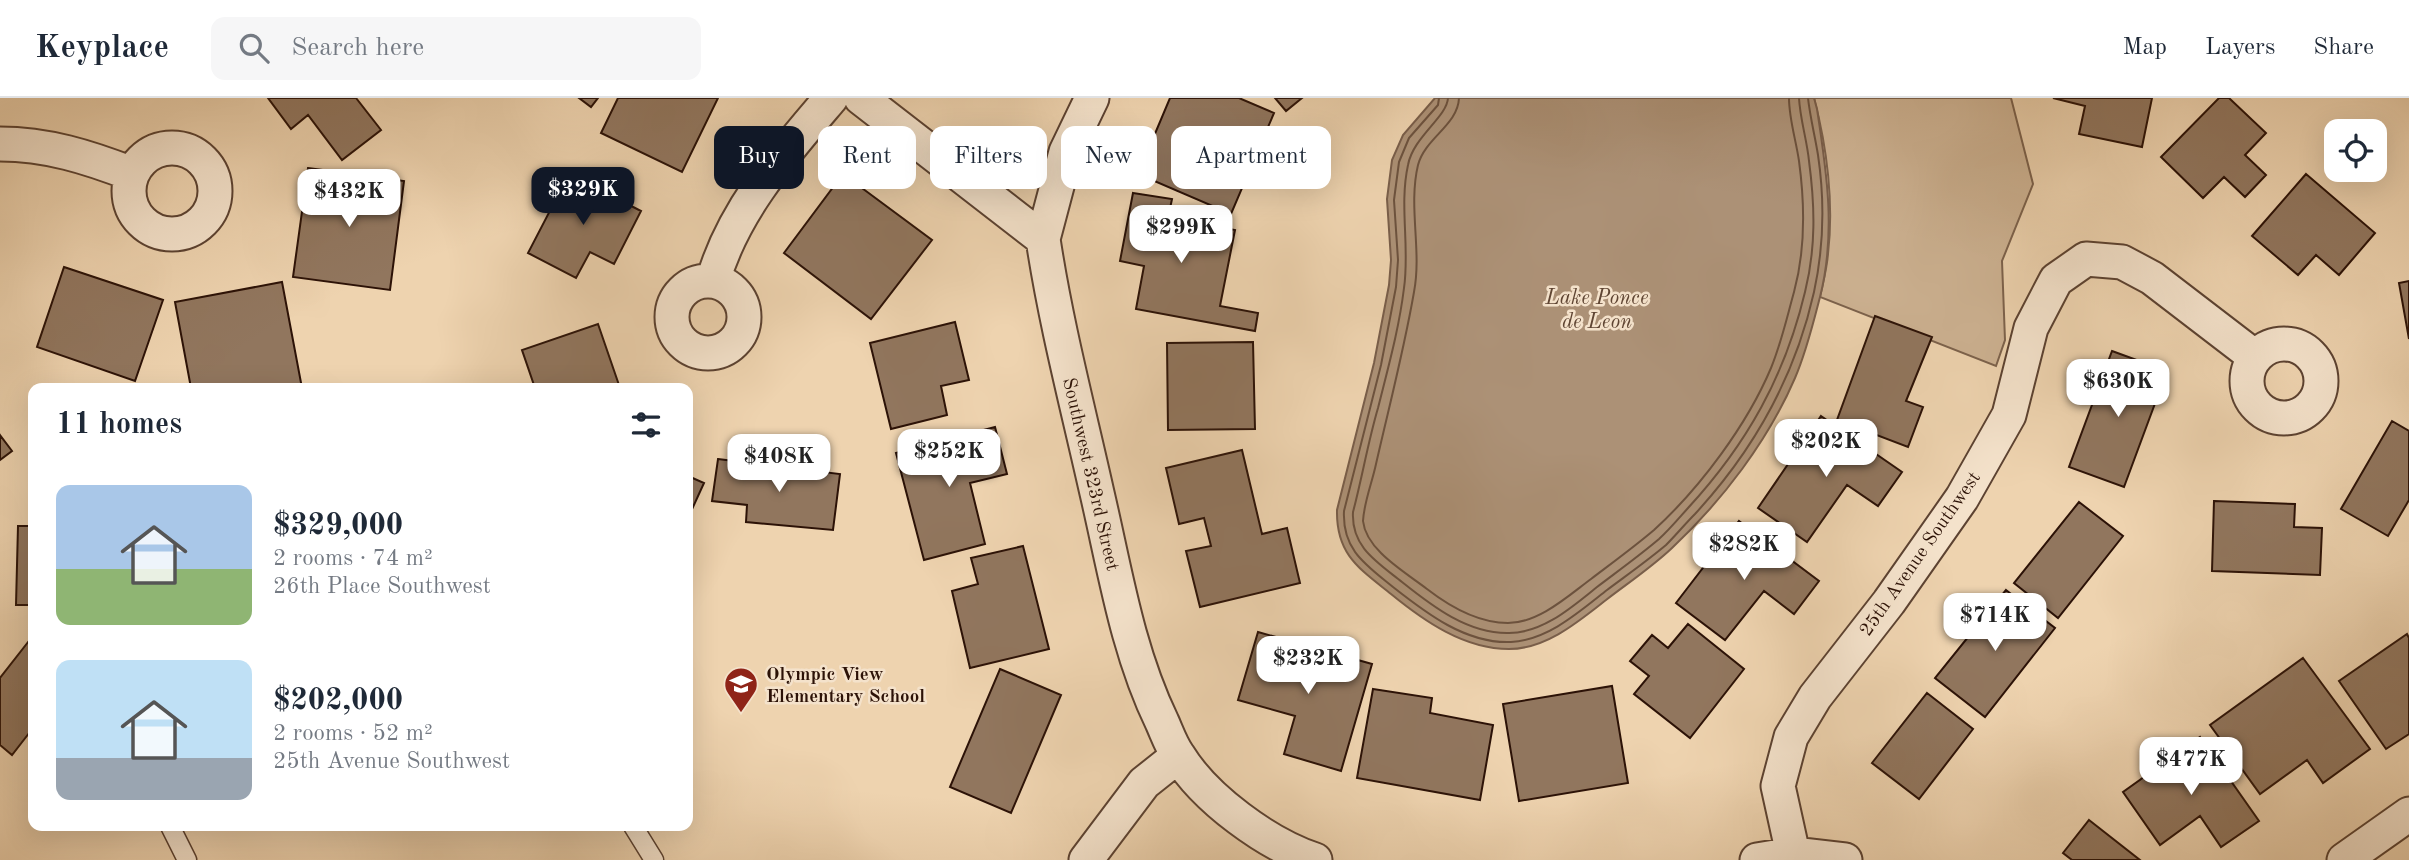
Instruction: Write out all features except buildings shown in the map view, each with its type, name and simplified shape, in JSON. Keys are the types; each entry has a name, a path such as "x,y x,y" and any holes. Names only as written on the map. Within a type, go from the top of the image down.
{"street":[{"path":"713,281 732,233 776,162 831,98"},
{"path":"861,98 1043,239 1066,152 1092,98"},
{"path":"0,144 27,144 65,151 132,174"},
{"name":"Southwest 323rd Street","path":"1043,239 1063,353 1129,634 1152,701 1178,755 1203,786 1231,811 1266,836 1315,860"},
{"name":"25th Avenue Southwest","path":"1793,854 1778,786 1791,737 1815,696 1889,602 1962,498 2009,415 2031,328 2056,280 2086,259 2122,262 2152,278 2255,357"},
{"path":"1086,860 1144,783 1178,755"},
{"path":"2344,860 2409,814"},
{"path":"1757,860 1793,854 1845,860"}],"lane":[{"path":"172,831 187,860"},
{"path":"636,831 654,860"}],"shaded area":[{"path":"1814,98 2011,98 2033,184 2002,261 2005,340 1996,366 1820,297 1830,235 1830,196 1823,136"}],"water":[{"name":"Lake Ponce de Leon","path":"1435,98 1814,98 1817,109 1828,203 1825,273 1803,359 1771,425 1726,490 1691,530 1664,555 1561,633 1523,648 1492,648 1476,644 1431,623 1369,577 1352,560 1345,550 1338,526 1337,510 1374,363 1389,285 1391,260 1387,199 1392,160 1403,135"}],"place":[{"name":"Olympic View Elementary School","path":"741,714"}]}
